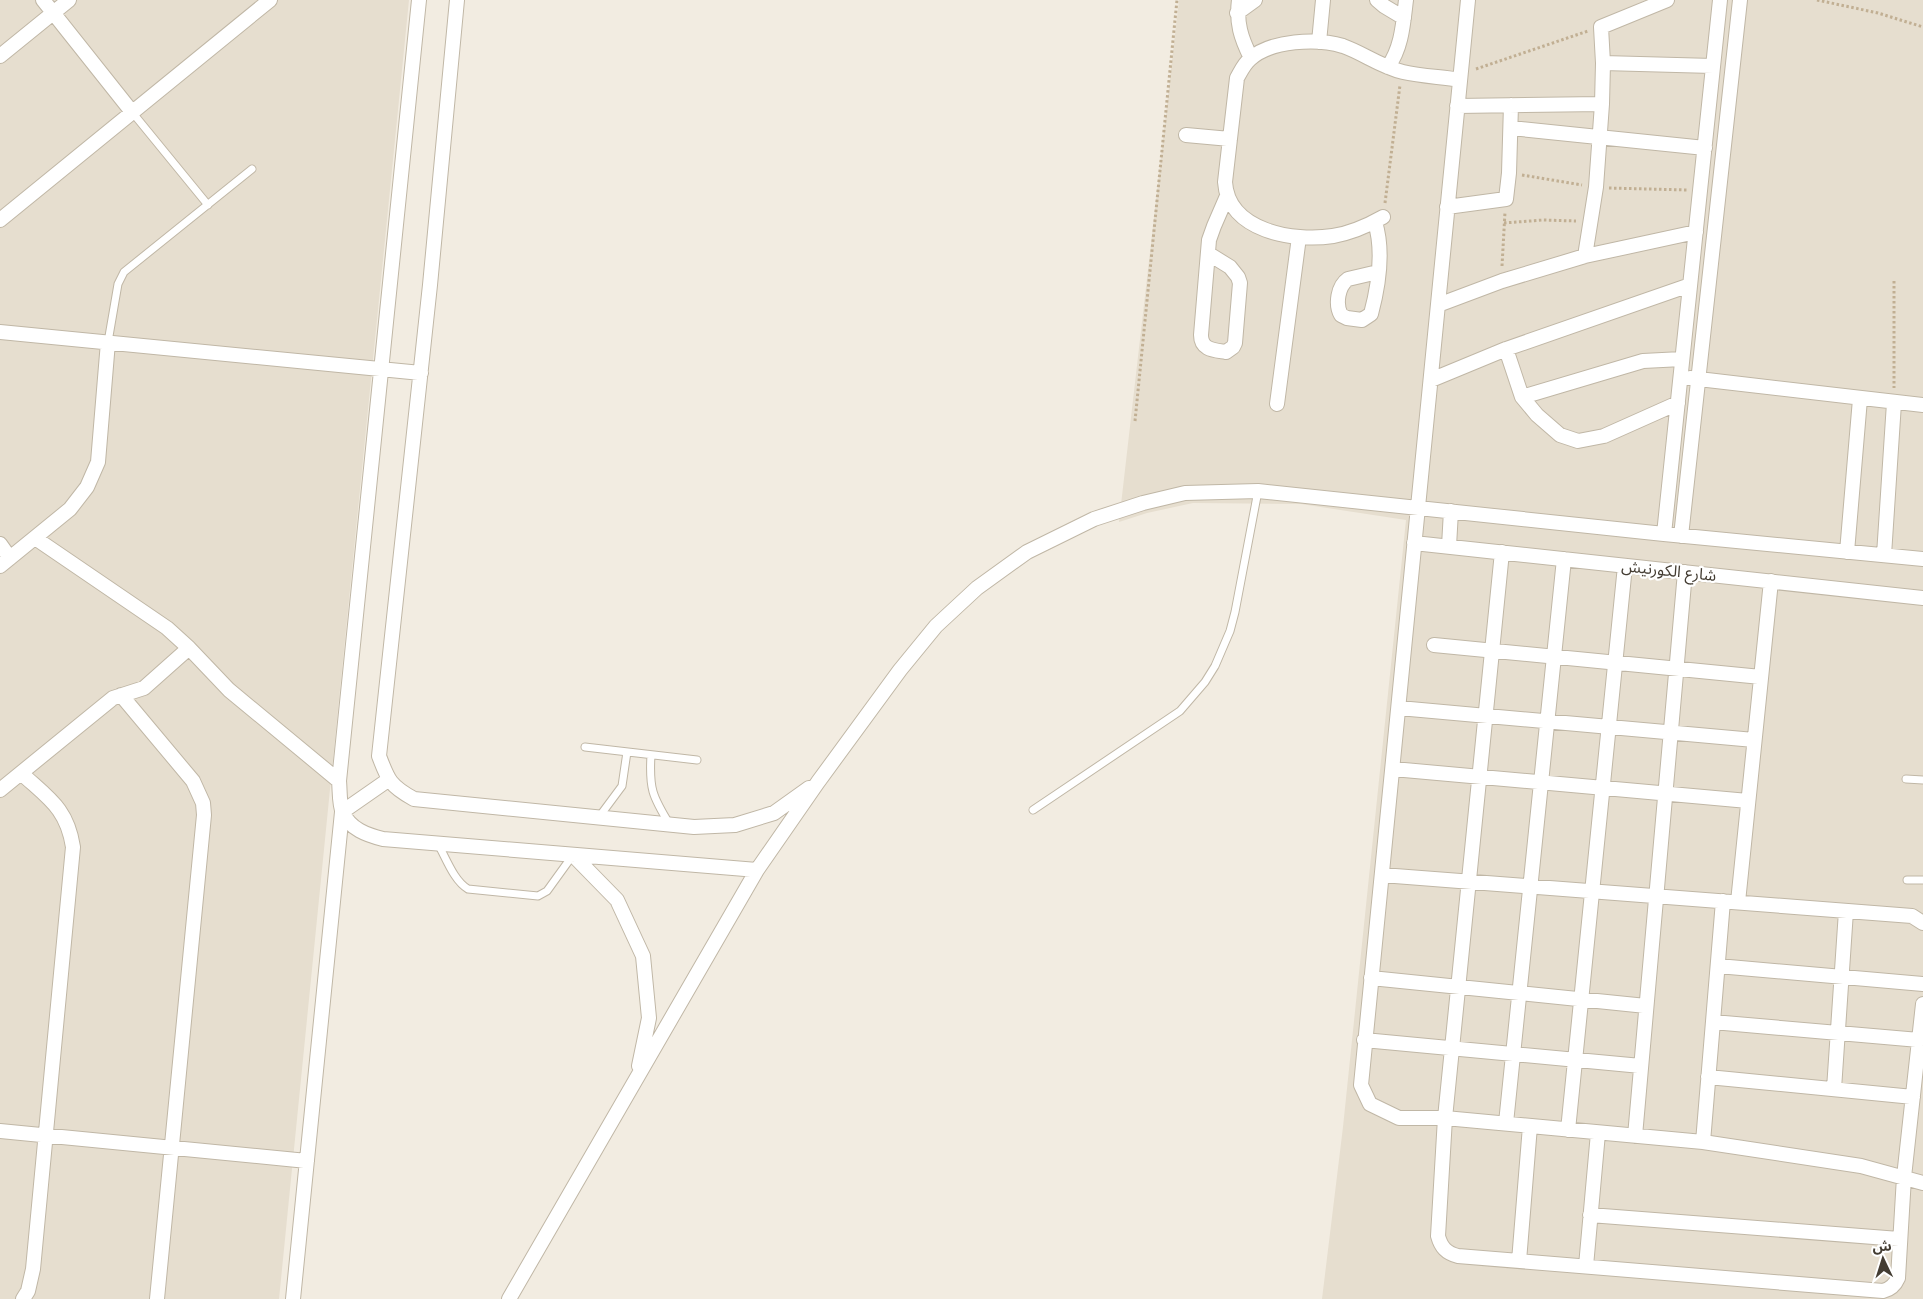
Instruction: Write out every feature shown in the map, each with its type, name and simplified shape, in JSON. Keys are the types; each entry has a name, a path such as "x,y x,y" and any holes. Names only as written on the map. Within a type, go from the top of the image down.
{"street":[{"path":"43,0 132,112"},
{"path":"0,56 70,0"},
{"path":"0,220 270,0"},
{"path":"293,1299 342,812 339,781 419,0"},
{"path":"458,0 421,373 379,756 388,780 400,791 414,798 694,827 735,825 774,813 818,782"},
{"path":"1251,58 1241,39 1238,7 1255,0"},
{"path":"1319,42 1322,0"},
{"path":"1377,0 1404,18"},
{"path":"1388,67 1398,51 1406,0"},
{"path":"1468,0 1361,1085 1370,1104 1399,1118 1445,1118 1703,1142 1860,1166 1923,1183"},
{"path":"1585,256 1596,187 1602,104 1603,63 1601,27 1667,0"},
{"path":"1664,534 1720,0"},
{"path":"1682,536 1740,0"},
{"path":"1718,26 1737,28"},
{"path":"1378,272 1379,219 1351,232 1334,236 1299,237 1264,229 1248,221 1236,211 1227,196 1225,182 1237,78 1251,58 1261,52 1293,43 1319,42 1343,46 1402,72 1460,77"},
{"path":"1603,63 1713,66"},
{"path":"1458,106 1602,104"},
{"path":"1447,207 1506,199 1509,173 1511,105"},
{"path":"1511,128 1705,148"},
{"path":"1186,135 1230,139"},
{"path":"1209,254 1235,271 1240,283 1235,343 1226,352 1208,349 1201,339 1209,254 1211,233 1227,196"},
{"path":"1438,305 1502,282 1585,256 1696,232"},
{"path":"1277,404 1299,237"},
{"path":"1431,380 1506,349 1690,285"},
{"path":"0,332 421,373"},
{"path":"0,544 5,562 70,509 88,487 98,462 108,342"},
{"path":"1506,349 1522,397 1537,415 1560,435 1578,441 1604,436 1678,403"},
{"path":"1522,397 1643,361 1682,359"},
{"path":"1680,377 1923,405"},
{"path":"1848,552 1860,398"},
{"path":"1884,555 1894,403"},
{"path":"509,1299 757,870 818,782 900,670 936,626 977,588 1027,552 1094,519 1143,503 1185,493 1258,491 1682,536 1923,559"},
{"path":"1448,546 1451,511"},
{"path":"35,538 167,628 229,690 339,781"},
{"name":"شارع الكورنيش","path":"1414,543 1923,598"},
{"path":"1502,552 1445,1118 1438,1236 1440,1243 1450,1254 1883,1291 1893,1286 1898,1278 1904,1177 1913,1097 1919,1074 1919,1040 1923,1004"},
{"path":"1506,1123 1564,559"},
{"path":"1568,1130 1625,566"},
{"path":"1635,1136 1685,572"},
{"path":"1738,902 1771,582"},
{"path":"1434,645 1761,677"},
{"path":"0,790 113,698 144,688 189,648"},
{"path":"121,695 193,781 203,803 203,825 157,1299"},
{"path":"1399,708 1754,740"},
{"path":"1393,769 1748,801"},
{"path":"21,773 62,812 70,829 73,847 33,1269 28,1291 23,1299"},
{"path":"342,812 388,780"},
{"path":"342,812 352,826 366,835 382,838 757,870"},
{"path":"572,855 617,900 644,956 650,1018 636,1080"},
{"path":"1382,875 1919,916"},
{"path":"1703,1142 1723,901"},
{"path":"1834,1089 1846,911"},
{"path":"1718,966 1923,984"},
{"path":"1371,978 1646,1006"},
{"path":"1713,1022 1919,1040"},
{"path":"1364,1040 1641,1066"},
{"path":"1708,1077 1913,1097"},
{"path":"1519,1261 1530,1126"},
{"path":"0,1131 307,1160"},
{"path":"1586,1266 1598,1133"},
{"path":"1590,1215 1899,1239"}],"lane":[{"path":"132,112 208,204"},
{"path":"108,342 118,284 124,272 252,169"},
{"path":"1032,810 1180,711 1205,682 1219,658 1230,631 1258,491"},
{"path":"585,747 697,760"},
{"path":"599,818 622,786 627,752"},
{"path":"652,755 650,776 652,793 670,825"},
{"path":"1906,779 1923,780"},
{"path":"438,843 462,886 468,889 538,896 547,891 572,855"},
{"path":"1907,880 1923,880"}],"path":[{"path":"1135,421 1177,0"},
{"path":"1817,0 1878,13 1923,27"},
{"path":"1460,77 1601,27"},
{"path":"1379,219 1402,72"},
{"path":"1509,173 1596,187 1700,191"},
{"path":"1502,282 1506,199"},
{"path":"1504,223 1543,220 1590,221"},
{"path":"1894,281 1894,403"}],"shaded area":[{"path":"0,0 409,0 279,1299 0,1299"},
{"path":"1179,0 1923,0 1923,1299 1322,1299 1343,1127 1406,520 1301,504 1193,503 1147,513 1119,522"}]}
